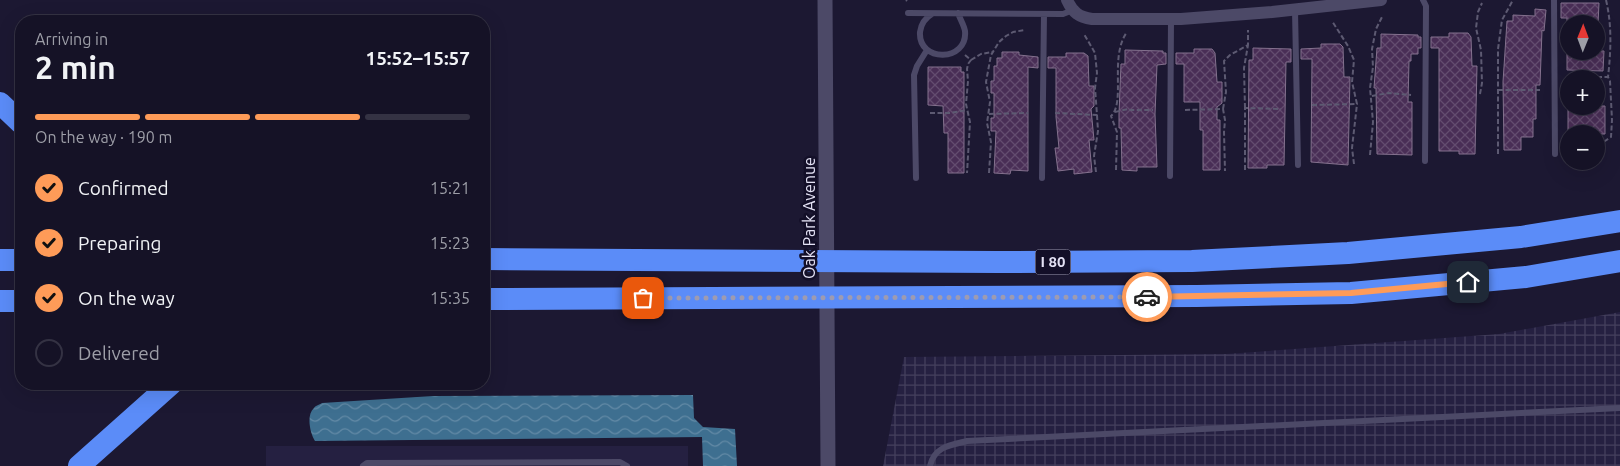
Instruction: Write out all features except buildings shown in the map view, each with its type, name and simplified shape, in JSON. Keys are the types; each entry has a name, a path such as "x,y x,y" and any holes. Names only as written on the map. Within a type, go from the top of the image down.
{"highway":[{"path":"0,103 15,117"},
{"name":"I 80","path":"490,259 986,262 1192,261 1348,253 1521,238 1620,221"},
{"path":"0,260 15,260"},
{"name":"I 80","path":"490,299 1187,296 1351,293 1526,277 1620,262"},
{"path":"490,314 677,311 802,298"},
{"path":"0,301 15,301"},
{"path":"79,466 164,390"}],"street":[{"name":"Oak Park Avenue","path":"825,0 828,466"},
{"path":"1072,8 1092,19 1171,19 1271,6 1295,10 1381,0"}],"lane":[{"path":"1423,0 1426,6 1425,161"},
{"path":"1554,0 1555,154"},
{"path":"908,13 1063,14 1072,8"},
{"path":"1295,10 1298,165"},
{"path":"933,13 927,17 920,30 922,44 927,50 941,56 948,55 960,47 965,34 964,26 958,13"},
{"path":"1042,178 1044,14"},
{"path":"1170,176 1171,19"},
{"path":"916,178 914,75 927,50"},
{"path":"930,466 931,461 943,446 967,441 1620,408"},
{"path":"363,466 367,463 519,464 620,462 627,466"}],"path":[{"path":"1498,154 1497,76 1500,27 1513,0"},
{"path":"1605,141 1611,137 1611,88 1608,77 1611,41 1610,17 1606,0"},
{"path":"1480,94 1482,83 1481,50 1476,28 1478,12 1482,3"},
{"path":"1370,155 1373,122 1370,88 1373,40 1383,15"},
{"path":"1332,21 1354,60 1352,82 1356,104 1352,148 1354,164"},
{"path":"989,173 992,142 988,123 990,102 986,82 992,52 999,42 1013,32 1025,30"},
{"path":"1245,170 1244,68 1248,45 1248,30"},
{"path":"1116,170 1117,132 1111,116 1115,112 1117,104 1118,59 1121,42 1127,32"},
{"path":"1084,34 1095,53 1097,73 1098,131 1094,156 1096,172"},
{"path":"1225,171 1225,125 1222,109 1226,92 1224,60 1248,45"},
{"path":"967,173 970,122 966,104 968,64 981,54 992,52"},
{"path":"965,55 971,60"},
{"path":"1498,90 1540,90"},
{"path":"1372,96 1388,93 1411,95"},
{"path":"1312,105 1356,104"},
{"path":"1245,108 1281,108"},
{"path":"1115,112 1125,109 1153,110"},
{"path":"1185,110 1222,109"},
{"path":"930,114 967,110"},
{"path":"989,114 1028,113"},
{"path":"1055,113 1097,115"}],"shaded area":[{"path":"1620,312 1620,466 883,466 904,357 1226,354 1499,334"},
{"path":"266,446 688,446 688,466 266,466"}],"water":[{"path":"693,395 694,418 703,427 735,429 737,466 703,466 702,437 315,441 309,419 316,406 322,403 433,396"}],"way so far":[{"path":"643,298 1147,297"}],"route":[{"path":"1147,297 1351,293 1468,282"}]}
